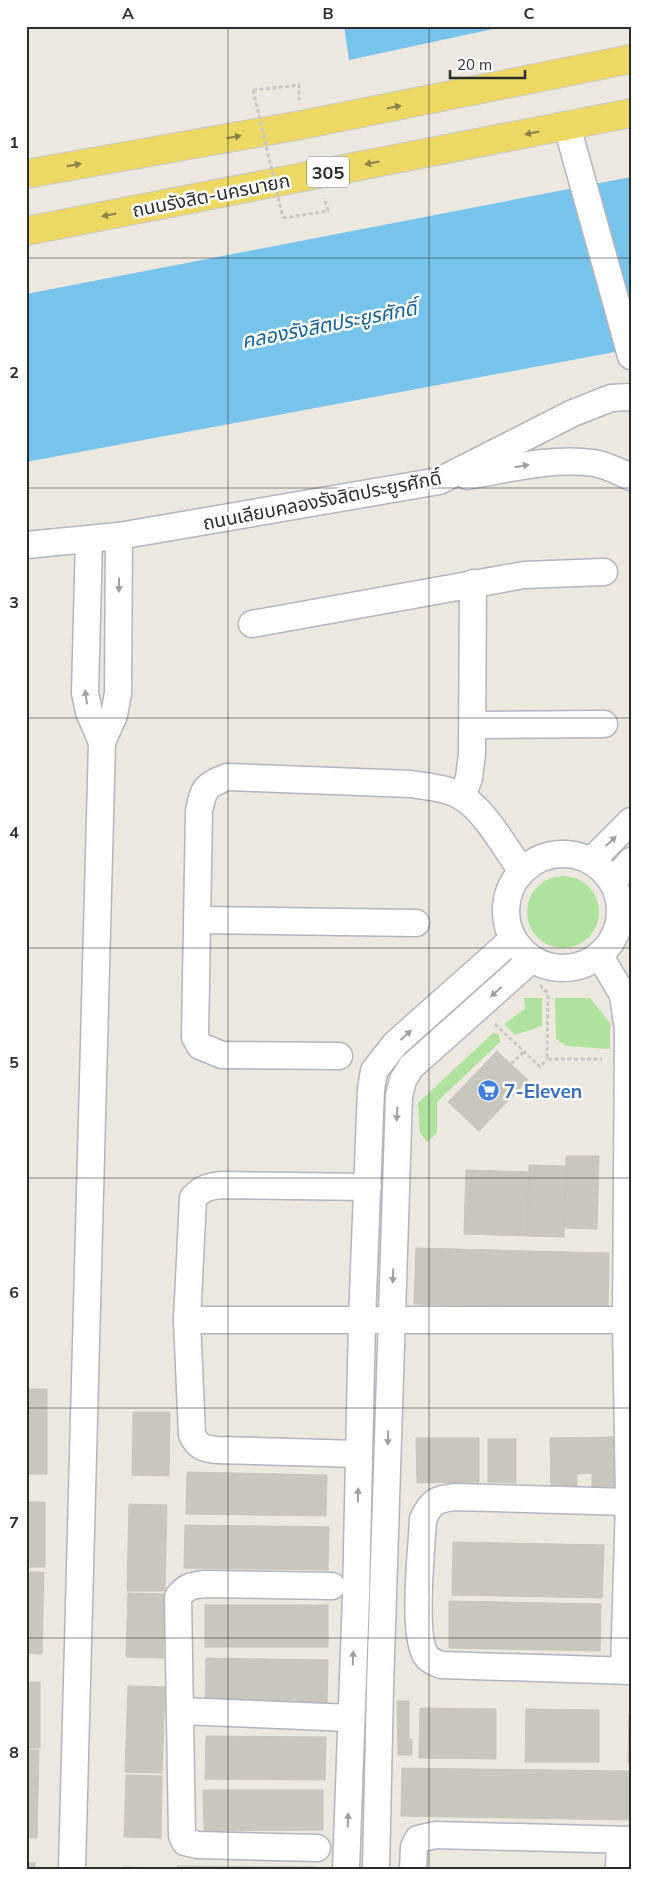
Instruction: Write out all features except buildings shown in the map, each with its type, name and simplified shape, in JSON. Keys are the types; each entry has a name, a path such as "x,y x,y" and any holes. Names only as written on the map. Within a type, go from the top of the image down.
{"main road":[{"path":"26,174 301,126 631,59"},
{"name":"ถนนรังสิต-นครนายก","path":"26,231 631,113"}],"street":[{"path":"567,126 631,356"},
{"name":"ถนนเลียบคลองรังสิตประยูรศักดิ์","path":"26,545 119,536 440,481 573,413 610,398 631,397"},
{"path":"440,481 535,464 572,461 596,463 631,477"},
{"path":"72,1869 102,742 114,715 118,694 119,536"},
{"path":"89,539 85,694 89,712 102,742"},
{"path":"252,624 524,575 604,572"},
{"path":"462,797 469,778 473,725 472,583"},
{"path":"473,725 604,724"},
{"path":"339,1056 222,1055 200,1046 195,1037 199,811 203,793 210,783 227,777 411,784 439,788 462,797 479,811 522,871"},
{"path":"590,861 631,821"},
{"path":"376,1869 380,1668 399,1096 403,1080 411,1066 527,964 554,968 578,967 600,956 613,940 620,921 620,901 613,882 603,870 590,861 573,855 554,854 537,860 522,871 512,883 505,911 507,926 527,964"},
{"path":"613,882 631,862"},
{"path":"198,920 416,924"},
{"path":"346,1869 369,1110 374,1071 379,1062 395,1044 513,939"},
{"path":"600,956 623,995 628,1030 626,1320 628,1502 627,1671 441,1665 428,1658 421,1644 418,1624 423,1519 430,1505 442,1498 454,1497 628,1502"},
{"path":"359,1454 217,1450 205,1449 196,1445 192,1435 187,1320 193,1198 200,1190 210,1186 223,1185 368,1187"},
{"path":"187,1320 626,1320"},
{"path":"316,1848 198,1845 185,1842 182,1836 178,1597 184,1589 193,1585 206,1584 332,1586"},
{"path":"180,1711 351,1718"},
{"path":"413,1869 414,1846 418,1839 436,1835 625,1840 619,1869"}],"path":[{"path":"301,126 298,85 253,90 283,218 328,211 315,174"},
{"path":"508,1038 540,1067 547,1059 548,994 527,964"},
{"path":"511,1064 524,1052"},
{"path":"547,1059 628,1059"}],"green space":[{"path":"563,876 577,879 589,886 596,898 599,912 596,926 589,938 577,945 563,948 549,945 537,938 530,926 527,912 530,898 537,886 549,879"},
{"path":"524,998 542,998 542,1026 515,1035 504,1024 525,1009"},
{"path":"555,998 590,998 610,1023 610,1049 566,1046 556,1039"},
{"path":"493,1033 499,1034 500,1042 437,1102 437,1133 427,1142 420,1133 418,1103"}],"water":[{"path":"344,26 507,26 349,60"},
{"name":"คลองรังสิตประยูรศักดิ์","path":"631,177 631,349 26,462 26,294"}],"place":[{"name":"7-Eleven","path":"488,1091"}]}
